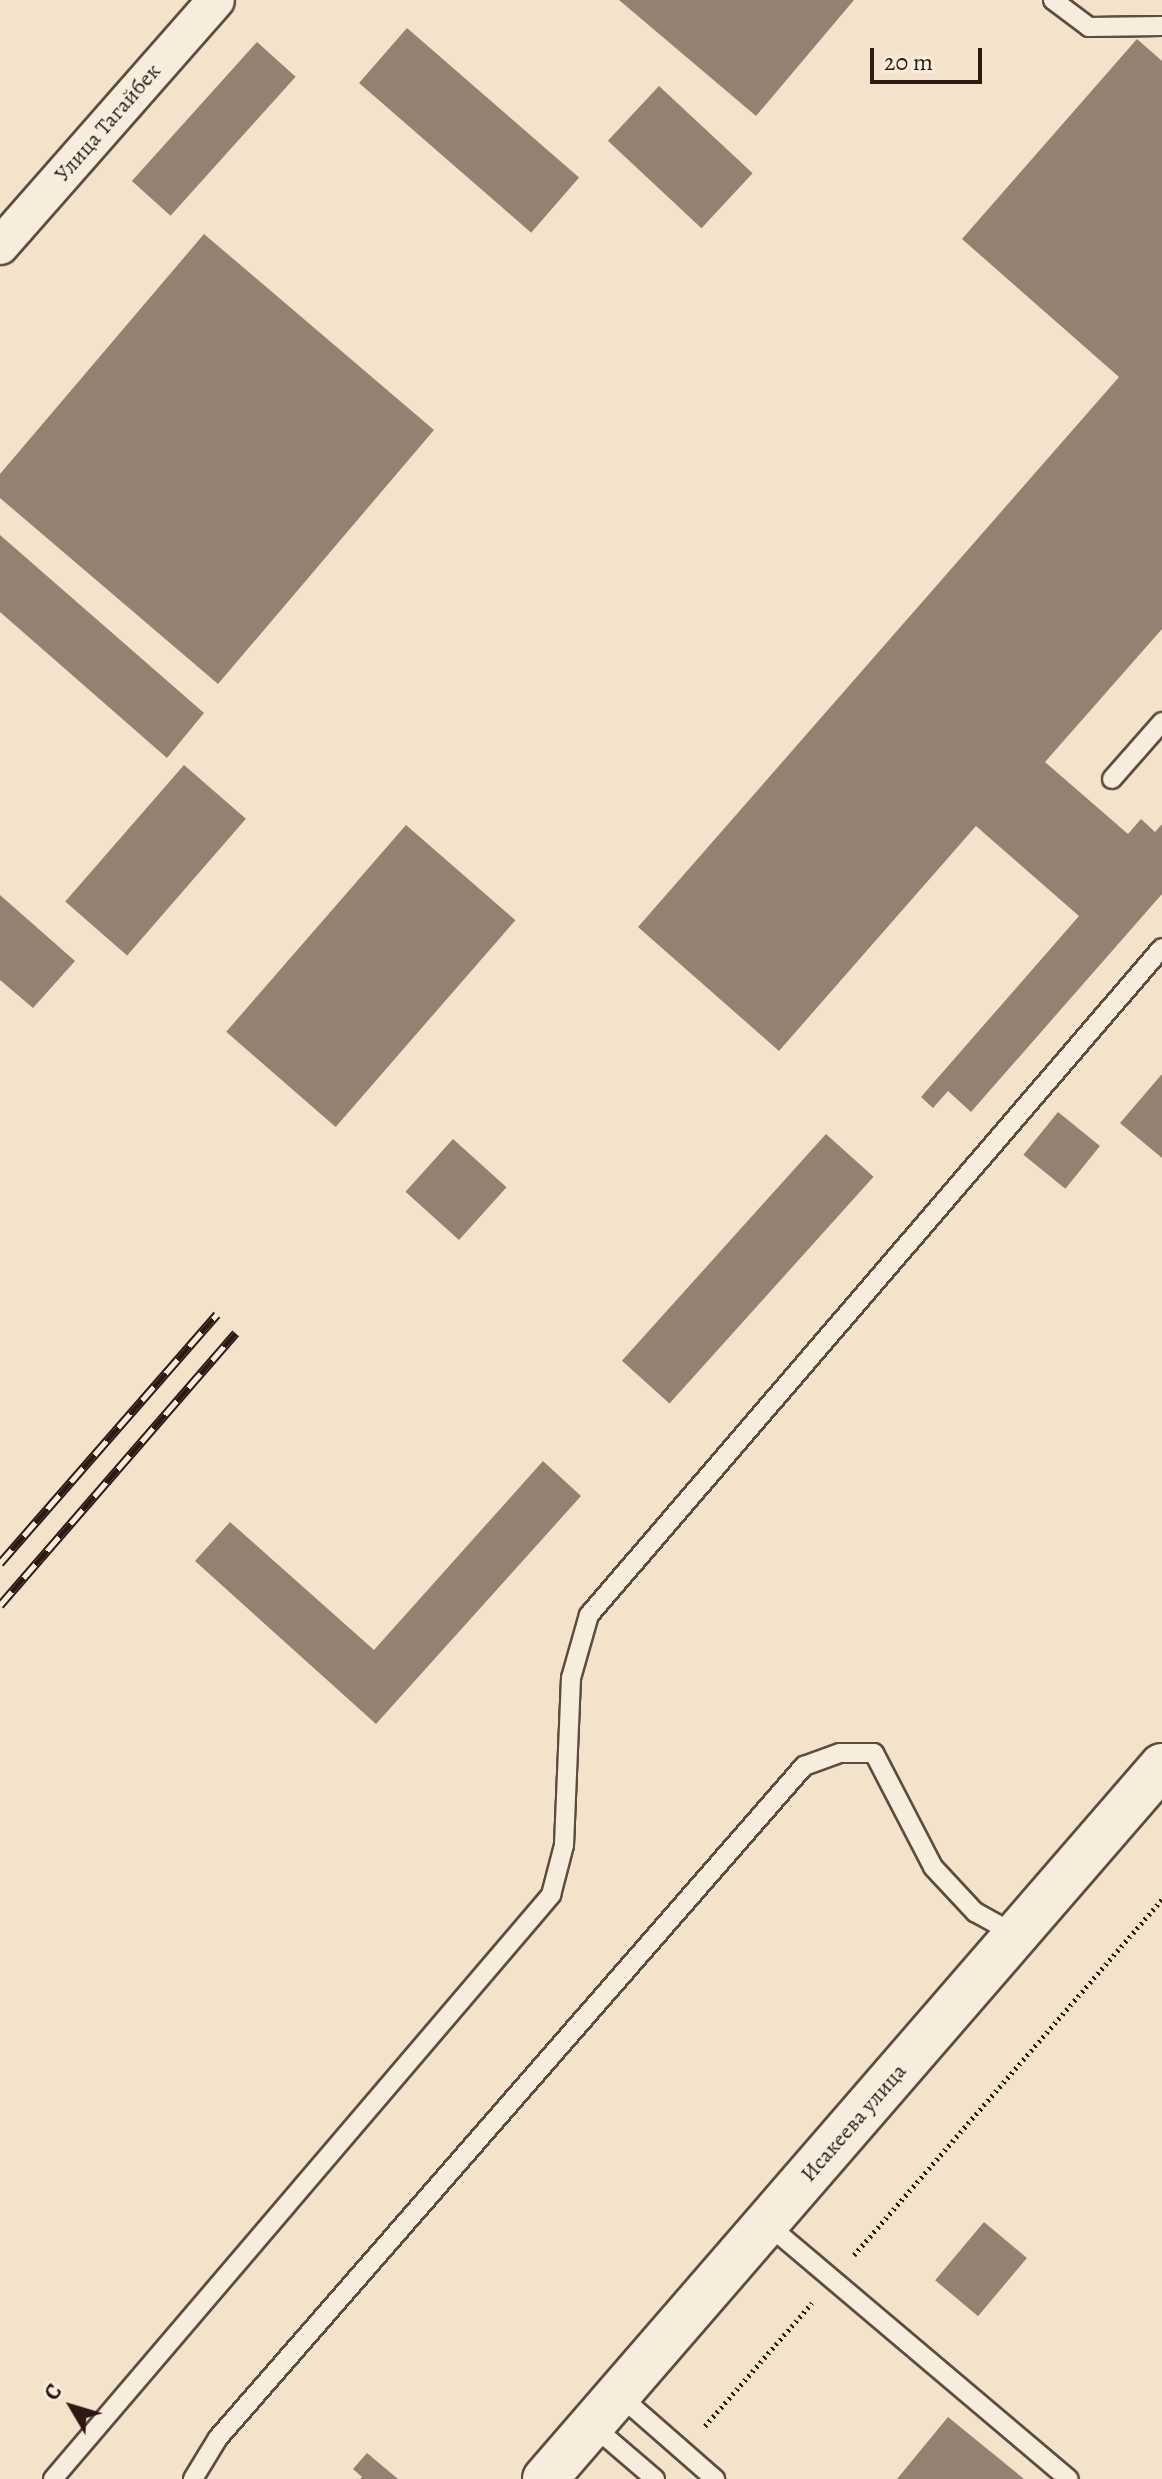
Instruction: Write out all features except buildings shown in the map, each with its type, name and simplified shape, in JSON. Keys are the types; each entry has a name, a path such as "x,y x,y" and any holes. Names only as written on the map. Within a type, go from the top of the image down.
{"street":[{"name":"Улица Тагайбек","path":"0,246 216,0"},
{"name":"Исакеева улица","path":"545,2479 1162,1766"}],"lane":[{"path":"1053,0 1089,27 1162,26"},
{"path":"1112,779 1162,722"},
{"path":"53,2479 551,1895 564,1845 571,1678 589,1615 1162,948"},
{"path":"193,2479 218,2438 804,1766 840,1753 874,1753 933,1867 975,1912 1017,1935"},
{"path":"767,2224 1069,2479"},
{"path":"605,2410 655,2479"},
{"path":"605,2410 715,2479"}],"path":[{"path":"854,2255 1162,1899"},
{"path":"705,2426 812,2303"}],"railway":[{"path":"0,1563 217,1314"},
{"path":"0,1605 236,1333"}]}
